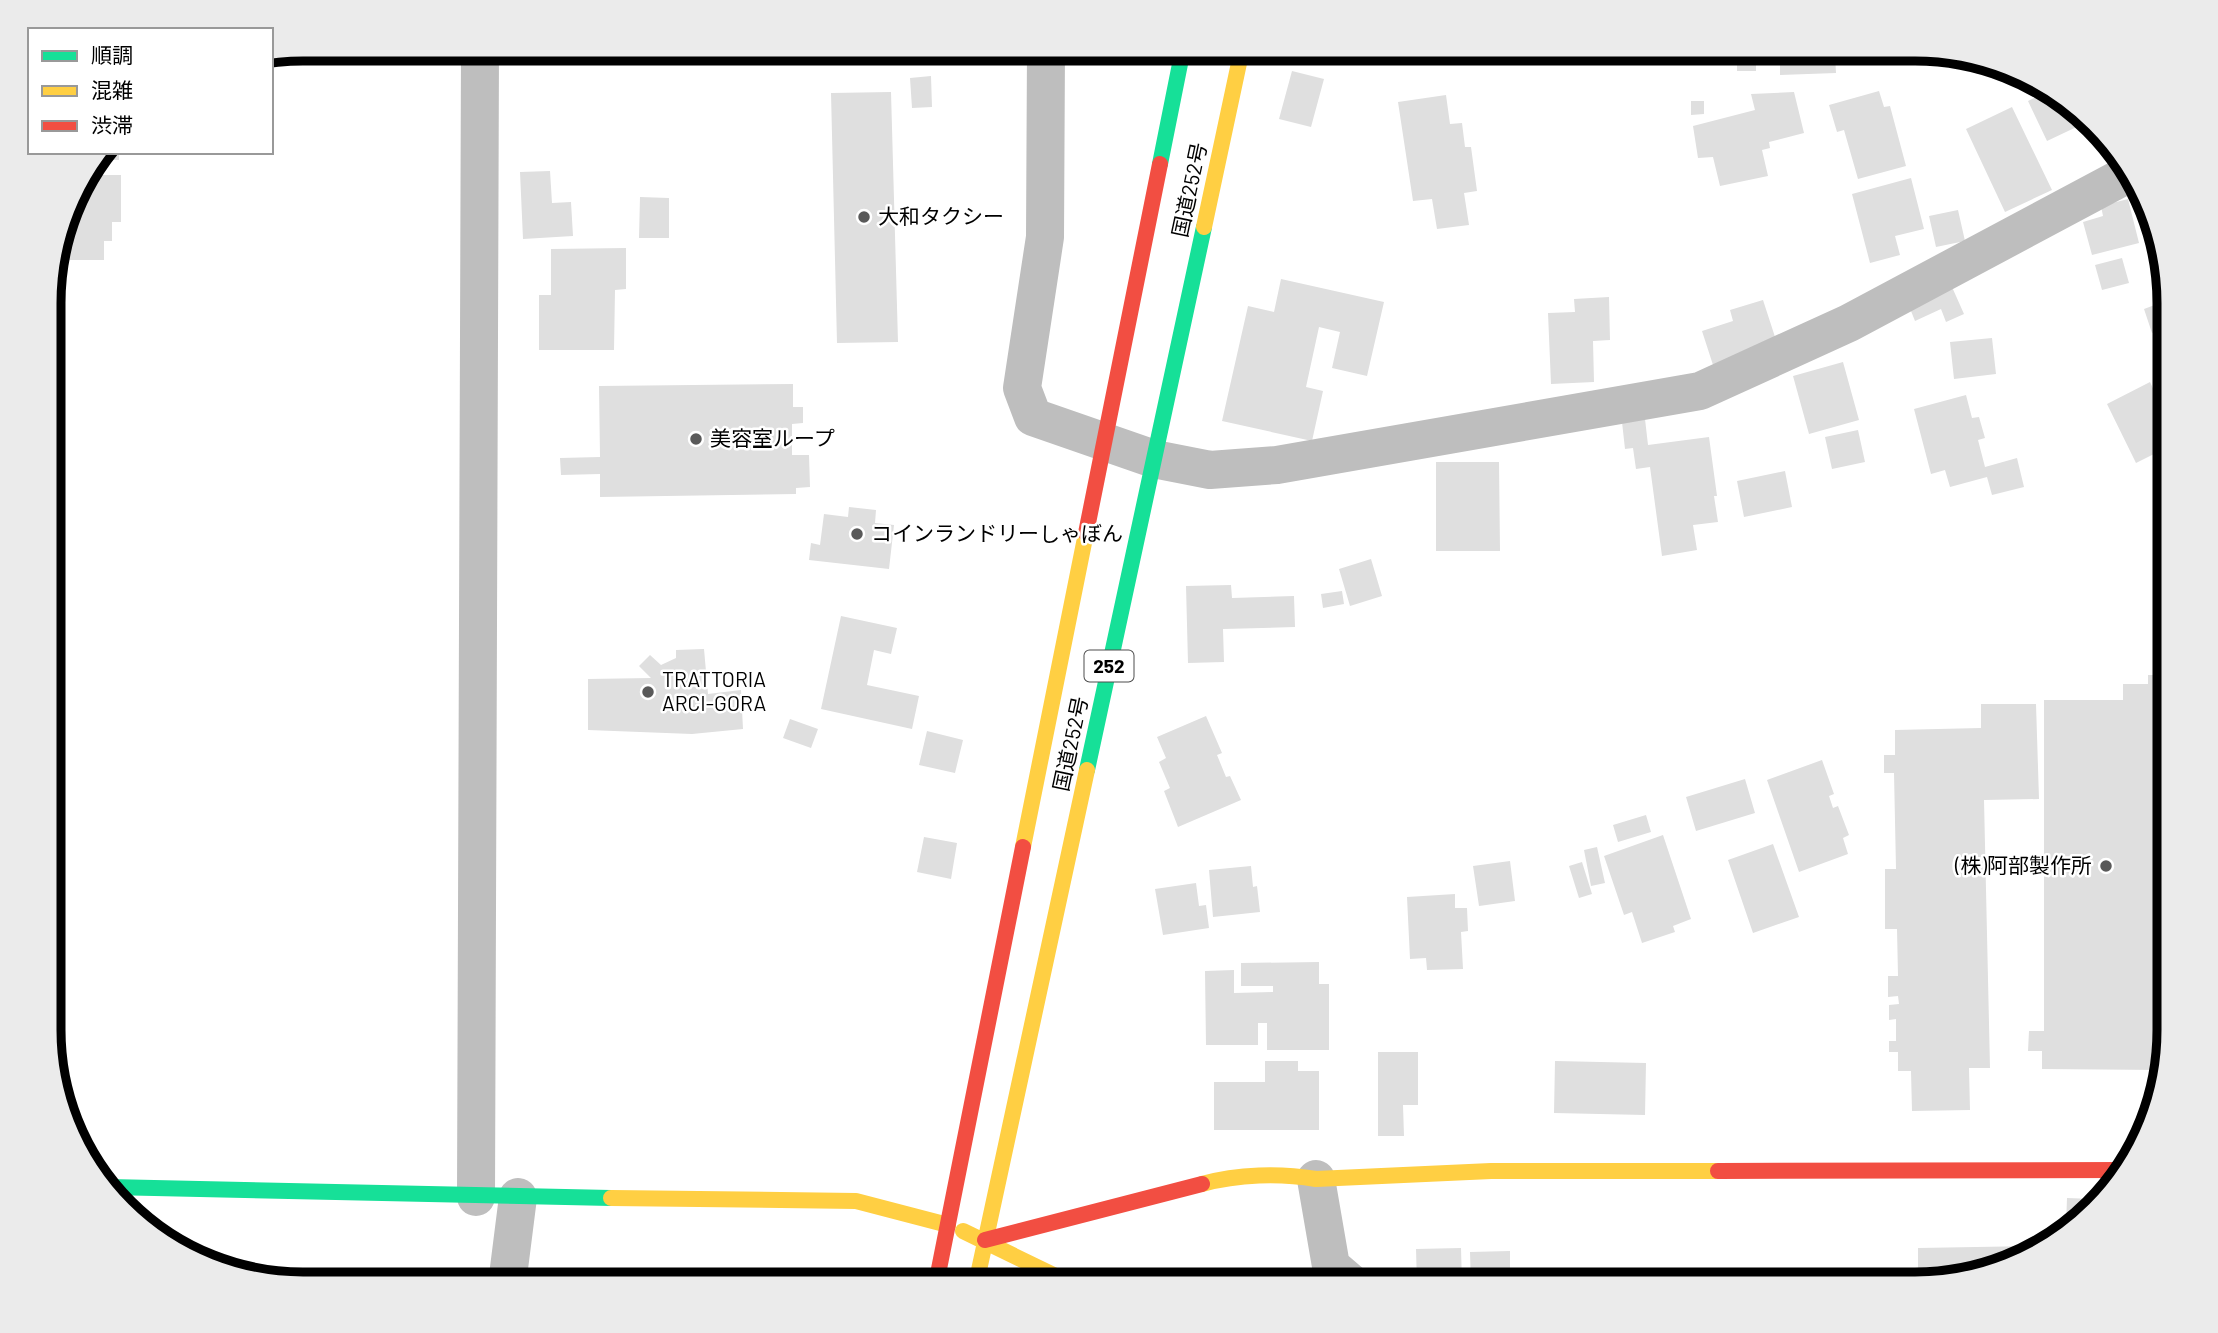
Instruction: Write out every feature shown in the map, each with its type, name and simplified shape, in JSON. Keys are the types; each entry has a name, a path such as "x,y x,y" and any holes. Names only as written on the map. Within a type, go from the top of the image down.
{"main road":[{"name":"国道252号","path":"939,1272 1181,61"},
{"name":"国道252号","path":"979,1272 1239,61"},
{"path":"985,1240 1217,1180 1288,1174 1316,1179 1491,1171 2112,1170"},
{"path":"120,1187 518,1198 856,1201 948,1225 985,1240 1047,1272"}],"street":[{"path":"476,1197 480,61"},
{"path":"1046,61 1045,237 1022,388 1033,417 1154,459 1210,470 1277,465 1700,391 1849,323 2121,178"},
{"path":"1316,1179 1331,1266 1337,1271"},
{"path":"509,1272 518,1198"}],"building":[{"path":"1737,61 1756,61 1756,71 1737,71"},
{"path":"1780,61 1835,61 1836,73 1780,75"},
{"path":"1292,71 1324,79 1311,127 1279,119"},
{"path":"931,76 932,107 912,108 910,78"},
{"path":"1879,91 1884,107 1890,106 1906,166 1858,179 1844,130 1837,132 1829,105"},
{"name":"大和タクシー","path":"891,92 898,342 837,343 831,93"},
{"path":"1794,92 1804,133 1769,142 1770,148 1762,150 1768,176 1720,186 1713,157 1698,158 1693,126 1755,110 1751,94"},
{"path":"1446,95 1450,124 1462,123 1465,147 1471,147 1477,191 1464,193 1469,225 1437,229 1432,199 1413,201 1398,102"},
{"path":"2039,96 2079,126 2047,141 2028,101"},
{"path":"1691,101 1704,101 1704,114 1691,115"},
{"path":"2012,107 2052,190 2005,212 1966,129"},
{"path":"113,154 119,154 119,160 109,160"},
{"path":"550,171 552,203 571,202 573,236 523,239 520,172"},
{"path":"98,175 121,175 121,222 112,222 112,241 104,241 104,260 67,260 74,226"},
{"path":"1911,178 1924,229 1895,236 1900,255 1870,263 1852,194"},
{"path":"640,197 669,198 669,238 639,238"},
{"path":"2128,199 2139,243 2092,255 2083,222 2103,216 2101,206"},
{"path":"1958,210 1965,241 1936,247 1929,216"},
{"path":"626,248 626,289 615,290 614,350 539,350 539,295 551,295 551,249"},
{"path":"2122,258 2129,283 2102,290 2095,265"},
{"path":"1281,279 1384,302 1367,376 1332,368 1340,332 1319,327 1306,387 1323,391 1312,441 1222,421 1248,306 1274,312"},
{"path":"1952,287 1964,314 1946,322 1941,309 1915,321 1909,306"},
{"path":"1609,297 1610,340 1593,341 1594,382 1551,384 1548,313 1575,312 1574,299"},
{"path":"1763,300 1776,340 1713,365 1702,331 1733,321 1730,310"},
{"path":"2156,304 2156,332 2152,333 2144,309"},
{"path":"1992,338 1996,374 1954,379 1950,342"},
{"path":"1843,362 1859,420 1809,434 1793,376"},
{"path":"2150,382 2156,395 2156,453 2136,463 2107,404"},
{"name":"美容室ループ","path":"793,384 793,407 803,407 803,423 792,424 792,455 809,455 810,487 796,488 796,494 600,497 600,474 561,475 560,458 600,457 599,386"},
{"path":"1966,395 1972,418 1979,417 1985,438 1978,440 1985,467 2017,458 2024,487 1992,495 1987,477 1950,487 1945,470 1931,474 1914,409"},
{"path":"1645,419 1648,445 1709,437 1718,522 1693,525 1697,550 1662,556 1650,467 1636,469 1633,448 1625,449 1622,422"},
{"path":"1858,430 1865,462 1832,469 1825,437"},
{"path":"1436,462 1499,462 1500,551 1436,551"},
{"path":"1785,471 1792,507 1744,517 1737,481"},
{"name":"コインランドリーしゃぼん","path":"849,507 876,510 875,523 894,525 889,569 809,560 811,543 820,545 824,514 848,517"},
{"path":"1371,559 1382,596 1350,606 1339,569"},
{"path":"1231,585 1232,598 1294,596 1295,627 1223,629 1224,662 1188,663 1186,586"},
{"path":"1342,591 1344,604 1323,608 1321,594"},
{"path":"841,616 897,628 891,654 874,650 867,685 919,696 912,729 821,709"},
{"name":"TRATTORIA ARCI-GORA","path":"704,649 708,694 741,690 743,729 692,734 588,730 588,679 651,678 639,666 650,655 661,665 676,658 676,650"},
{"name":"(株)阿部製作所","path":"2148,675 2156,675 2156,1045 2153,1070 2042,1069 2042,1051 2028,1051 2029,1031 2044,1031 2044,700 2123,700 2123,684 2148,684"},
{"path":"1981,704 2036,704 2039,799 1984,800 1990,1068 1969,1068 1970,1110 1912,1111 1911,1071 1898,1071 1898,1052 1889,1052 1889,1041 1896,1041 1896,1019 1889,1020 1889,1005 1899,1004 1898,996 1888,997 1888,976 1898,976 1897,929 1885,929 1885,869 1896,869 1894,773 1884,773 1884,755 1895,755 1895,730 1981,728"},
{"path":"1206,716 1222,753 1217,755 1226,777 1230,776 1241,800 1178,827 1164,791 1170,788 1159,762 1166,758 1157,737"},
{"path":"790,719 818,729 811,748 783,738"},
{"path":"927,731 963,740 955,773 919,765"},
{"path":"1822,760 1834,794 1829,796 1833,808 1838,806 1849,835 1843,838 1848,854 1799,872 1767,780"},
{"path":"1745,779 1755,813 1696,831 1686,797"},
{"path":"1646,815 1651,832 1618,842 1613,825"},
{"path":"1663,835 1691,919 1673,926 1675,932 1642,943 1632,912 1624,915 1604,856"},
{"path":"924,837 957,843 951,879 917,872"},
{"path":"1773,844 1799,917 1753,933 1728,860"},
{"path":"1597,847 1605,883 1591,886 1584,850"},
{"path":"1510,861 1515,901 1479,906 1473,866"},
{"path":"1582,862 1592,894 1579,898 1569,866"},
{"path":"1251,866 1260,912 1213,917 1209,870"},
{"path":"1196,883 1199,906 1206,905 1209,928 1163,935 1155,889"},
{"path":"1455,894 1455,908 1467,908 1468,931 1461,932 1463,969 1427,970 1426,958 1410,959 1407,897"},
{"path":"1319,962 1319,984 1329,984 1329,1050 1267,1050 1267,1023 1258,1023 1258,1045 1206,1045 1205,971 1234,970 1234,993 1273,992 1273,986 1241,986 1241,963"},
{"path":"1378,1052 1418,1052 1418,1105 1403,1105 1404,1136 1378,1136"},
{"path":"1265,1061 1298,1061 1298,1071 1319,1071 1319,1130 1214,1130 1214,1082 1265,1082"},
{"path":"1555,1061 1646,1063 1645,1115 1554,1113"},
{"path":"2067,1198 2088,1199 2086,1201 2066,1218"},
{"path":"2023,1246 1962,1267 1930,1271 1918,1271 1918,1248"},
{"path":"1461,1248 1462,1271 1417,1271 1416,1249"},
{"path":"1510,1251 1510,1271 1471,1271 1470,1252"}],"traffic: fast":[{"path":"1160,164 1181,61"},
{"path":"1087,770 1204,227"},
{"path":"120,1187 611,1198"}],"traffic: slow":[{"path":"1204,227 1239,61"},
{"path":"1023,847 1086,533"},
{"path":"979,1272 1087,770"},
{"path":"1202,1184 1259,1176 1316,1179 1491,1171 1718,1171"},
{"path":"611,1198 856,1201 948,1225"},
{"path":"963,1231 1046,1272"}],"traffic: jam":[{"path":"1086,533 1160,164"},
{"path":"938,1272 1023,847"},
{"path":"1718,1171 2112,1170"},
{"path":"985,1240 1202,1184"}],"place":[{"name":"大和タクシー","path":"864,217"},
{"name":"美容室ループ","path":"696,439"},
{"name":"コインランドリーしゃぼん","path":"857,534"},
{"name":"TRATTORIA ARCI-GORA","path":"648,692"},
{"name":"(株)阿部製作所","path":"2106,866"}]}
